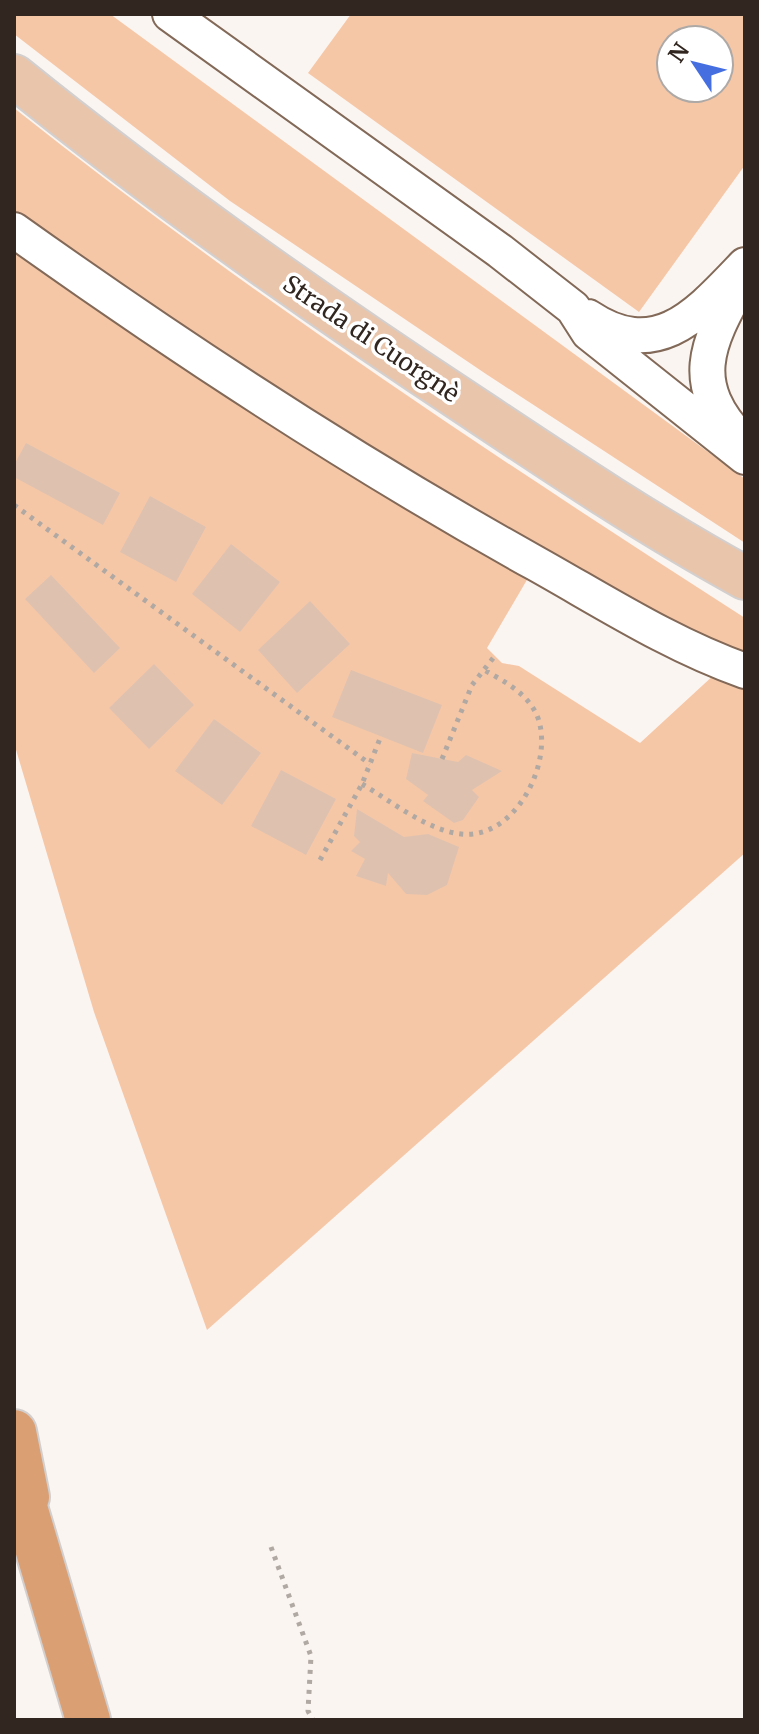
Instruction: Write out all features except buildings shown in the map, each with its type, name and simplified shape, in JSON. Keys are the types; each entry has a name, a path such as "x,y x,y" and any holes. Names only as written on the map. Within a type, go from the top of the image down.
{"highway":[{"path":"14,1432 23,1541"},
{"path":"14,1470 23,1541 87,1718"}],"main road":[{"name":"Strada di Cuorgnè","path":"14,76 204,223 356,330 662,533 745,578"}],"street":[{"path":"170,14 573,308 625,336 653,337 708,304 745,265"},
{"path":"14,230 249,389 417,496 645,624 700,653 745,671"},
{"path":"745,276 706,353 706,373 717,407 745,444"},
{"path":"573,308 589,333 745,457"}],"path":[{"path":"14,505 370,764"},
{"path":"442,759 472,685 494,657"},
{"path":"362,784 434,826 462,834 490,828 513,810 534,784 544,751 537,716 513,685 484,670"},
{"path":"320,860 362,784 381,736"},
{"path":"271,1547 311,1656 308,1711 313,1720"}],"shaded area":[{"path":"14,14 110,14 745,479 745,543 486,374 230,201 14,34"},
{"path":"351,14 745,14 745,165 639,312 308,73"},
{"path":"14,108 281,308 558,496 745,618 745,658 690,636 456,507 14,215"},
{"path":"14,245 531,573 487,648 502,663 519,666 640,743 716,673 745,683 745,853 207,1330 94,1012 14,743"}]}
